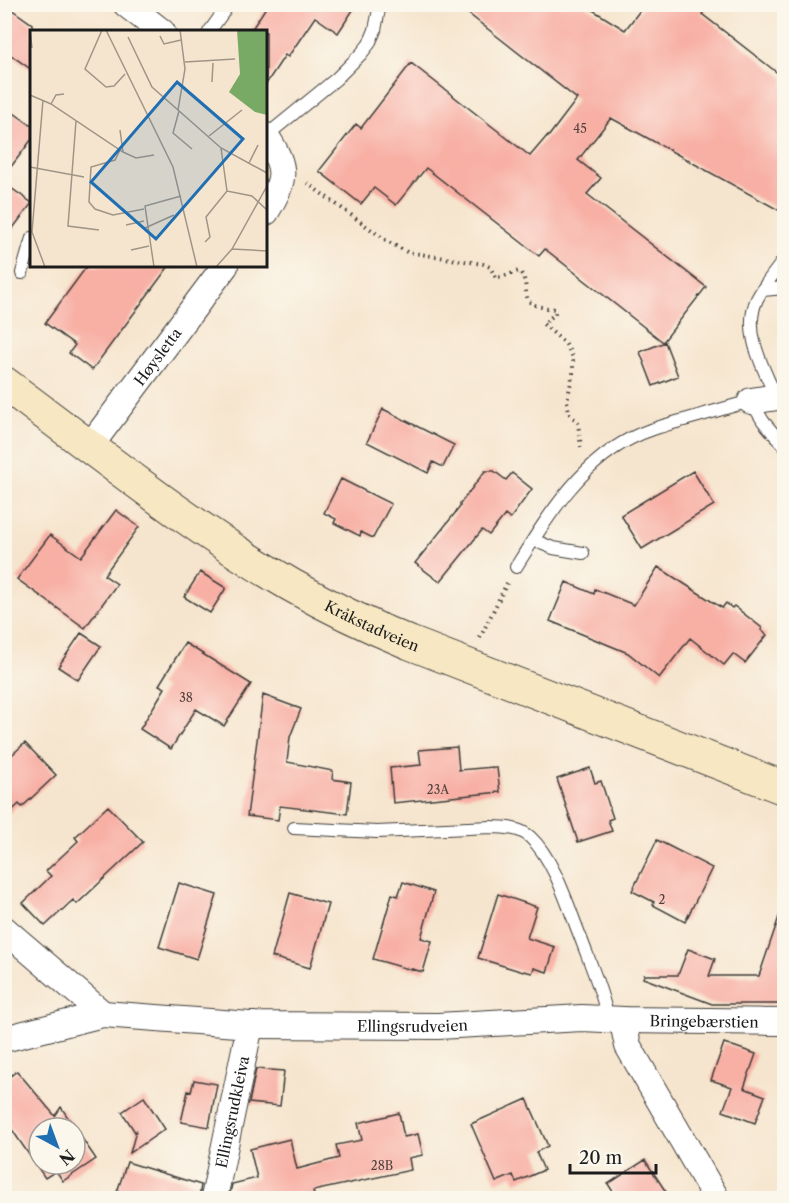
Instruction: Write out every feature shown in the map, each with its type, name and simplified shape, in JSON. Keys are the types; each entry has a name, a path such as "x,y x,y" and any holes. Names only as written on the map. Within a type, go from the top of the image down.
{"main road":[{"name":"Kråkstadveien","path":"4,383 189,520 292,585 355,619 428,650 784,788"}],"street":[{"path":"267,138 276,152 282,171 280,184 267,210"},
{"name":"Høysletta","path":"90,446 224,267"},
{"path":"751,401 780,396"},
{"path":"4,929 103,1014"},
{"name":"Ellingsrudveien","path":"4,1039 103,1014 250,1024 438,1026 570,1019 616,1020"},
{"path":"616,1020 625,1032 628,1046 716,1198"},
{"name":"Bringebærstien","path":"616,1020 784,1022"},
{"name":"Ellingsrudkleiva","path":"214,1198 250,1024"}],"lane":[{"path":"210,30 229,4"},
{"path":"267,135 336,79 361,54 369,44 375,30 380,4"},
{"path":"22,273 30,245"},
{"path":"780,396 755,346 752,321 757,299 784,260"},
{"path":"763,290 784,288"},
{"path":"516,567 552,511 575,483 592,466 622,443 641,434 751,401 770,430 784,446"},
{"path":"533,540 553,548 583,554"},
{"path":"294,828 377,832 491,827 521,831 531,838 550,864 599,987 616,1020"}],"path":[{"path":"280,184 306,182 387,241 407,252 483,264 490,267 496,278 519,271 524,277 526,298 532,304 555,309 555,314 543,324 565,344 573,357 573,373 567,401 569,413 578,423 582,450 592,466"},
{"path":"479,641 516,567"}],"building":[{"path":"4,4 32,24 30,69 4,50"},
{"path":"268,4 357,4 338,33 315,17 288,57 285,55 267,82 267,30 251,30"},
{"path":"456,4 583,4 625,30 645,4 709,4 702,14 784,78 784,213 611,118 578,160 601,178 587,194 706,287 663,342 545,249 539,256 426,168 396,205 374,188 361,204 319,171 356,124 361,128 411,63 530,156 548,137 577,99"},
{"path":"4,106 30,125 30,142 4,176"},
{"path":"4,183 30,202 30,206 4,240"},
{"path":"86,267 168,267 92,370 69,353 75,345 45,323"},
{"path":"665,342 678,376 653,386 640,352"},
{"path":"383,409 454,445 443,467 433,462 428,473 367,442"},
{"path":"485,471 494,471 506,480 512,473 532,489 510,519 505,515 489,535 482,530 440,582 415,563 460,507"},
{"path":"693,471 714,505 642,549 621,515"},
{"path":"341,479 391,504 373,538 361,532 360,536 334,523 336,519 324,513"},
{"path":"116,510 139,527 104,575 117,584 85,628 17,579 50,535 81,557"},
{"path":"658,567 722,608 726,603 732,608 734,606 762,628 761,630 767,635 745,663 733,654 724,665 690,638 659,678 628,653 550,621 566,582 594,594 595,589 634,605"},
{"path":"200,572 226,588 210,613 184,597"},
{"path":"81,633 101,646 78,680 58,667"},
{"path":"185,643 251,684 224,726 196,709 171,749 140,729 165,688 159,685"},
{"path":"263,695 301,709 290,737 287,762 333,771 332,779 351,782 347,814 280,806 278,820 247,816"},
{"path":"25,743 56,775 22,807 19,804 4,818 4,762"},
{"path":"457,747 459,770 497,768 500,792 393,803 390,768 421,765 419,750"},
{"path":"590,768 595,783 601,781 613,818 608,820 612,831 578,842 557,779"},
{"path":"108,806 143,842 77,904 73,900 45,926 23,903 51,876 46,871 78,841 75,837"},
{"path":"657,840 712,868 685,922 632,891"},
{"path":"403,882 434,892 421,938 432,941 423,972 373,959 392,894 398,896"},
{"path":"179,883 217,895 197,959 159,947"},
{"path":"290,893 328,904 310,968 272,957"},
{"path":"498,894 537,907 527,938 555,947 547,972 534,968 532,973 523,972 478,958"},
{"path":"780,914 784,914 784,1004 712,1004 643,978 644,975 678,975 688,949 715,959 709,976 759,976"},
{"path":"724,1043 756,1054 744,1088 765,1096 755,1123 723,1111 732,1087 711,1080"},
{"path":"256,1069 284,1071 280,1106 249,1103"},
{"path":"17,1071 55,1116 27,1116 27,1152 4,1118 4,1081"},
{"path":"194,1080 217,1084 209,1127 181,1122 188,1091 191,1092"},
{"path":"144,1097 165,1129 130,1153 136,1131 122,1112"},
{"path":"527,1099 548,1146 536,1152 544,1170 516,1182 513,1175 496,1182 471,1124"},
{"path":"61,1107 67,1116 55,1116"},
{"path":"399,1113 404,1137 418,1134 423,1155 409,1158 411,1170 313,1191 315,1198 229,1198 232,1184 257,1178 250,1149 290,1139 297,1169 339,1158 336,1145 362,1140 358,1123"},
{"path":"87,1146 96,1159 87,1165"},
{"path":"645,1160 670,1198 617,1198 608,1184"},
{"path":"127,1162 201,1185 199,1198 115,1198"},
{"path":"60,1176 70,1176 63,1181"}]}
